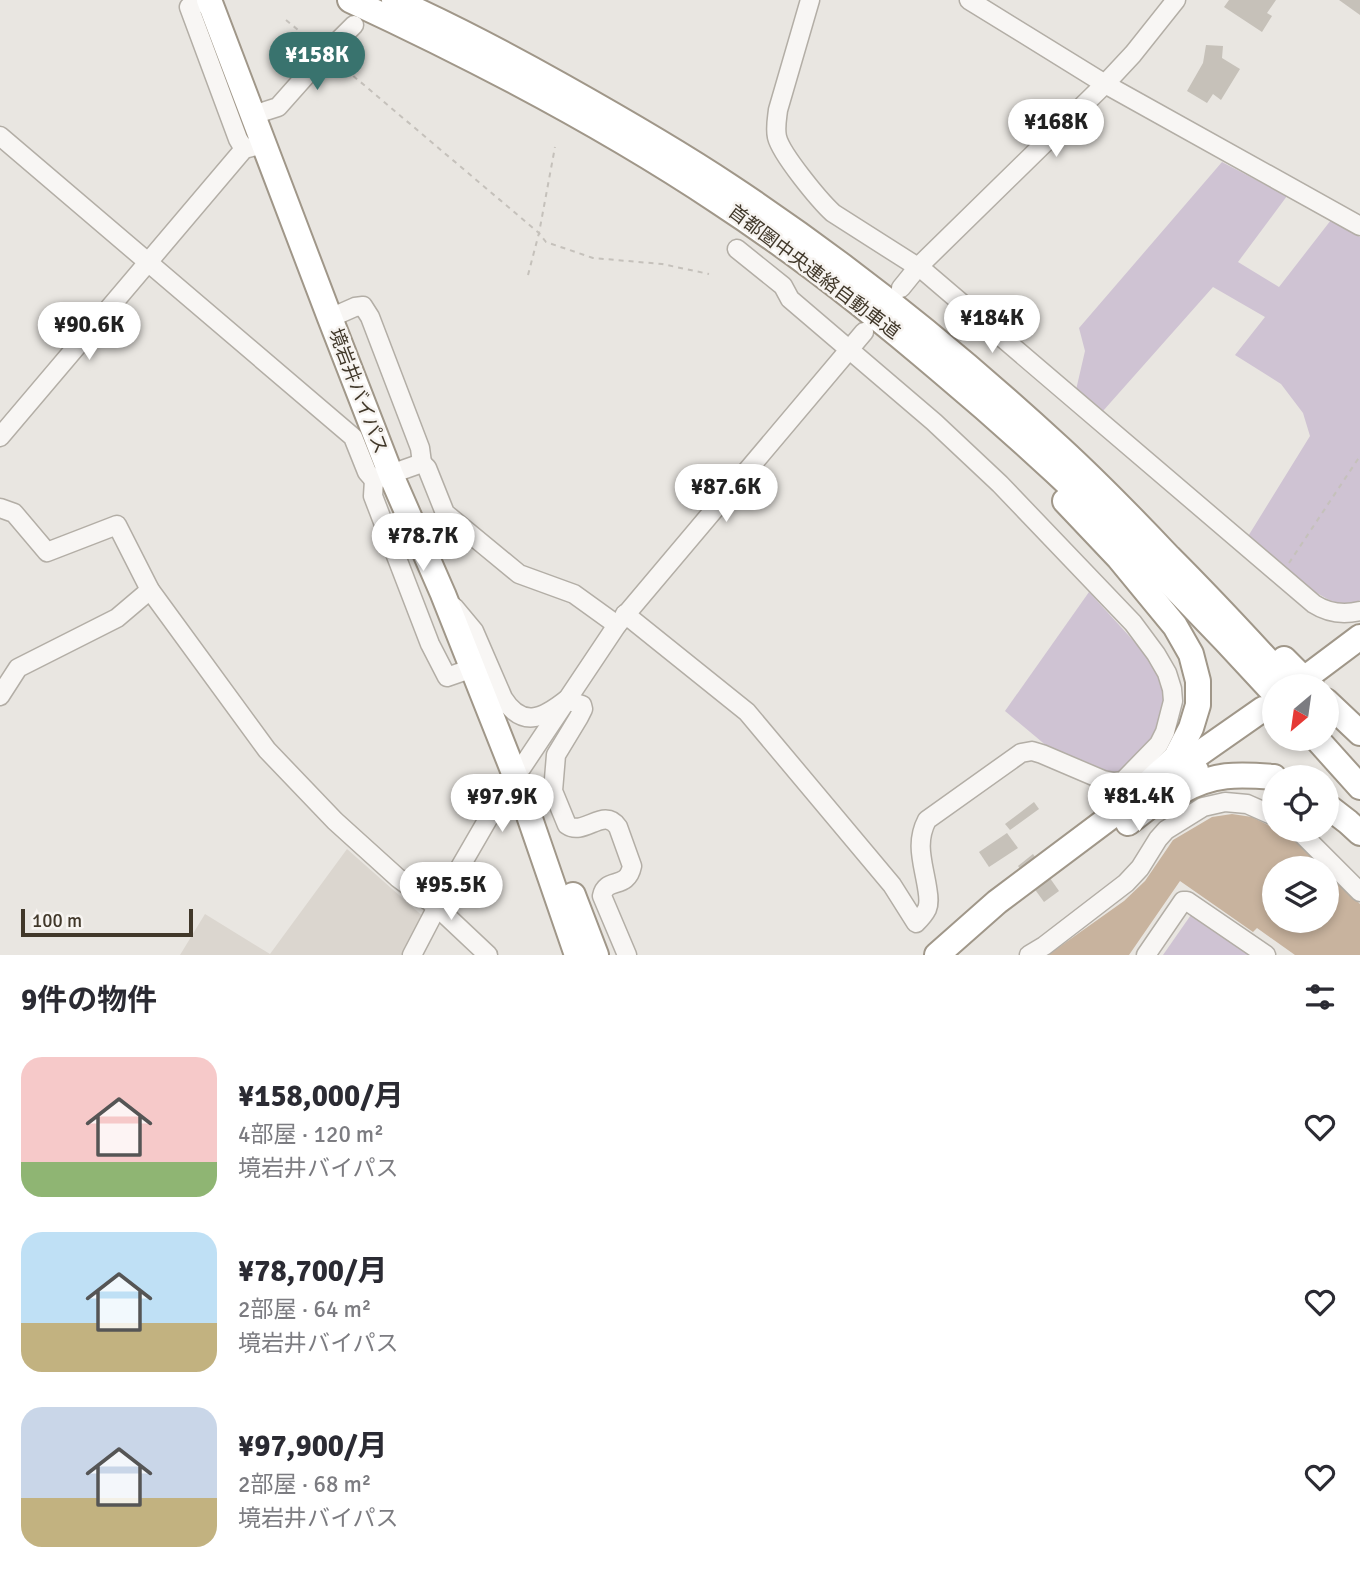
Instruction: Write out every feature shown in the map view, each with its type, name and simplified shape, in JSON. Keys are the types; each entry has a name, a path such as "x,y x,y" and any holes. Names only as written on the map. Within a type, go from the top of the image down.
{"highway":[{"name":"境岩井バイパス","path":"208,0 253,115 254,146 330,318 382,477 443,594 473,668 516,778 576,955"},
{"name":"首都圏中央連絡自動車道","path":"350,0 478,63 620,140 719,202 807,263 891,328 1101,514 1262,698"},
{"name":"首都圏中央連絡自動車道","path":"394,0 512,58 629,123 797,233 902,312 1060,448 1122,508 1280,674"},
{"path":"891,328 1006,440 1119,558 1175,626 1191,654 1198,681 1198,705 1191,728 1176,757 1135,808 955,955"},
{"path":"1122,508 1305,674"},
{"path":"1328,674 1360,638"},
{"path":"1332,674 1360,653"},
{"path":"1339,709 1360,733"},
{"path":"937,955 997,902 1184,778 1262,712"},
{"path":"1339,741 1360,764"},
{"path":"1328,751 1360,787"},
{"path":"1135,808 1196,783 1236,774 1262,776"},
{"name":"境岩井バイパス","path":"516,778 572,893 596,955"},
{"path":"1339,815 1360,833"}],"street":[{"path":"0,437 148,262 254,146 238,139 189,7 208,0"},
{"path":"810,0 778,110 776,126 786,155 823,204 832,213 918,267 1321,608 1340,614 1360,611"},
{"path":"969,0 1105,84 1360,226"},
{"path":"901,288 918,267 1105,84 1176,0"},
{"path":"253,115 278,107 354,25"},
{"path":"0,136 353,437 367,472 382,477 422,463"},
{"path":"330,318 363,306 370,317 420,448 422,463 427,468 444,513 519,574 574,594 621,620 747,712 892,885 916,923 928,906 929,897 920,846 922,830 928,820 1021,753 1032,751 1042,754 1103,780 1123,780 1159,744 1173,701 1167,673 1133,623 1000,484 934,422 790,299 783,286 737,249"},
{"path":"412,955 492,812 621,620 864,332"},
{"path":"382,477 373,496 430,644 447,677 473,668"},
{"path":"0,508 14,513 47,552 117,525 150,590 267,750 335,821 488,955"},
{"path":"0,696 18,668 117,618 150,590"},
{"path":"443,594 474,631 509,707 526,718 534,718 553,711 566,700"},
{"path":"566,700 582,705 583,709 556,755 553,791 567,825 571,828 576,830 600,820 614,821 618,827 632,866 631,872 624,880 607,886 602,896 627,955"},
{"path":"1029,955 1126,883 1140,868 1166,830 1203,807 1225,802 1247,804 1262,811"},
{"path":"1310,842 1360,892"},
{"path":"1146,955 1183,901 1187,901 1266,955"}],"path":[{"path":"286,20 547,242 593,258 662,264 709,274"},
{"path":"528,275 555,147"},
{"path":"1281,576 1360,456"}],"shaded area":[{"path":"1222,162 1287,196 1238,262 1279,287 1331,220 1360,237 1360,600 1350,605 1340,604 1312,590 1247,538 1310,436 1303,413 1281,384 1235,355 1265,317 1213,287 1103,411 1076,390 1085,351 1079,328"},
{"path":"1089,592 1151,660 1165,691 1161,718 1150,743 1118,776 1103,776 1054,752 1005,711"},
{"path":"1232,814 1252,817 1262,822 1262,842 1297,842 1312,856 1262,856 1262,932 1257,928 1253,932 1180,881 1129,955 1048,955 1124,901 1145,881 1173,840 1212,817"},
{"path":"347,849 426,919 406,955 180,955 205,914 270,954"},
{"path":"1339,882 1360,904 1360,955 1295,955 1264,933 1339,933"},
{"path":"1193,912 1256,955 1163,955"}],"building":[{"path":"1229,0 1276,0 1267,13 1272,16 1262,32 1224,7"},
{"path":"1339,0 1360,0 1360,15"},
{"path":"1206,45 1223,46 1222,58 1240,69 1221,100 1213,94 1207,103 1187,91 1203,63"},
{"path":"1034,802 1039,809 1010,830 1005,824"},
{"path":"1007,833 1018,848 989,867 979,852"},
{"path":"1033,854 1059,891 1044,902 1018,866"}]}
